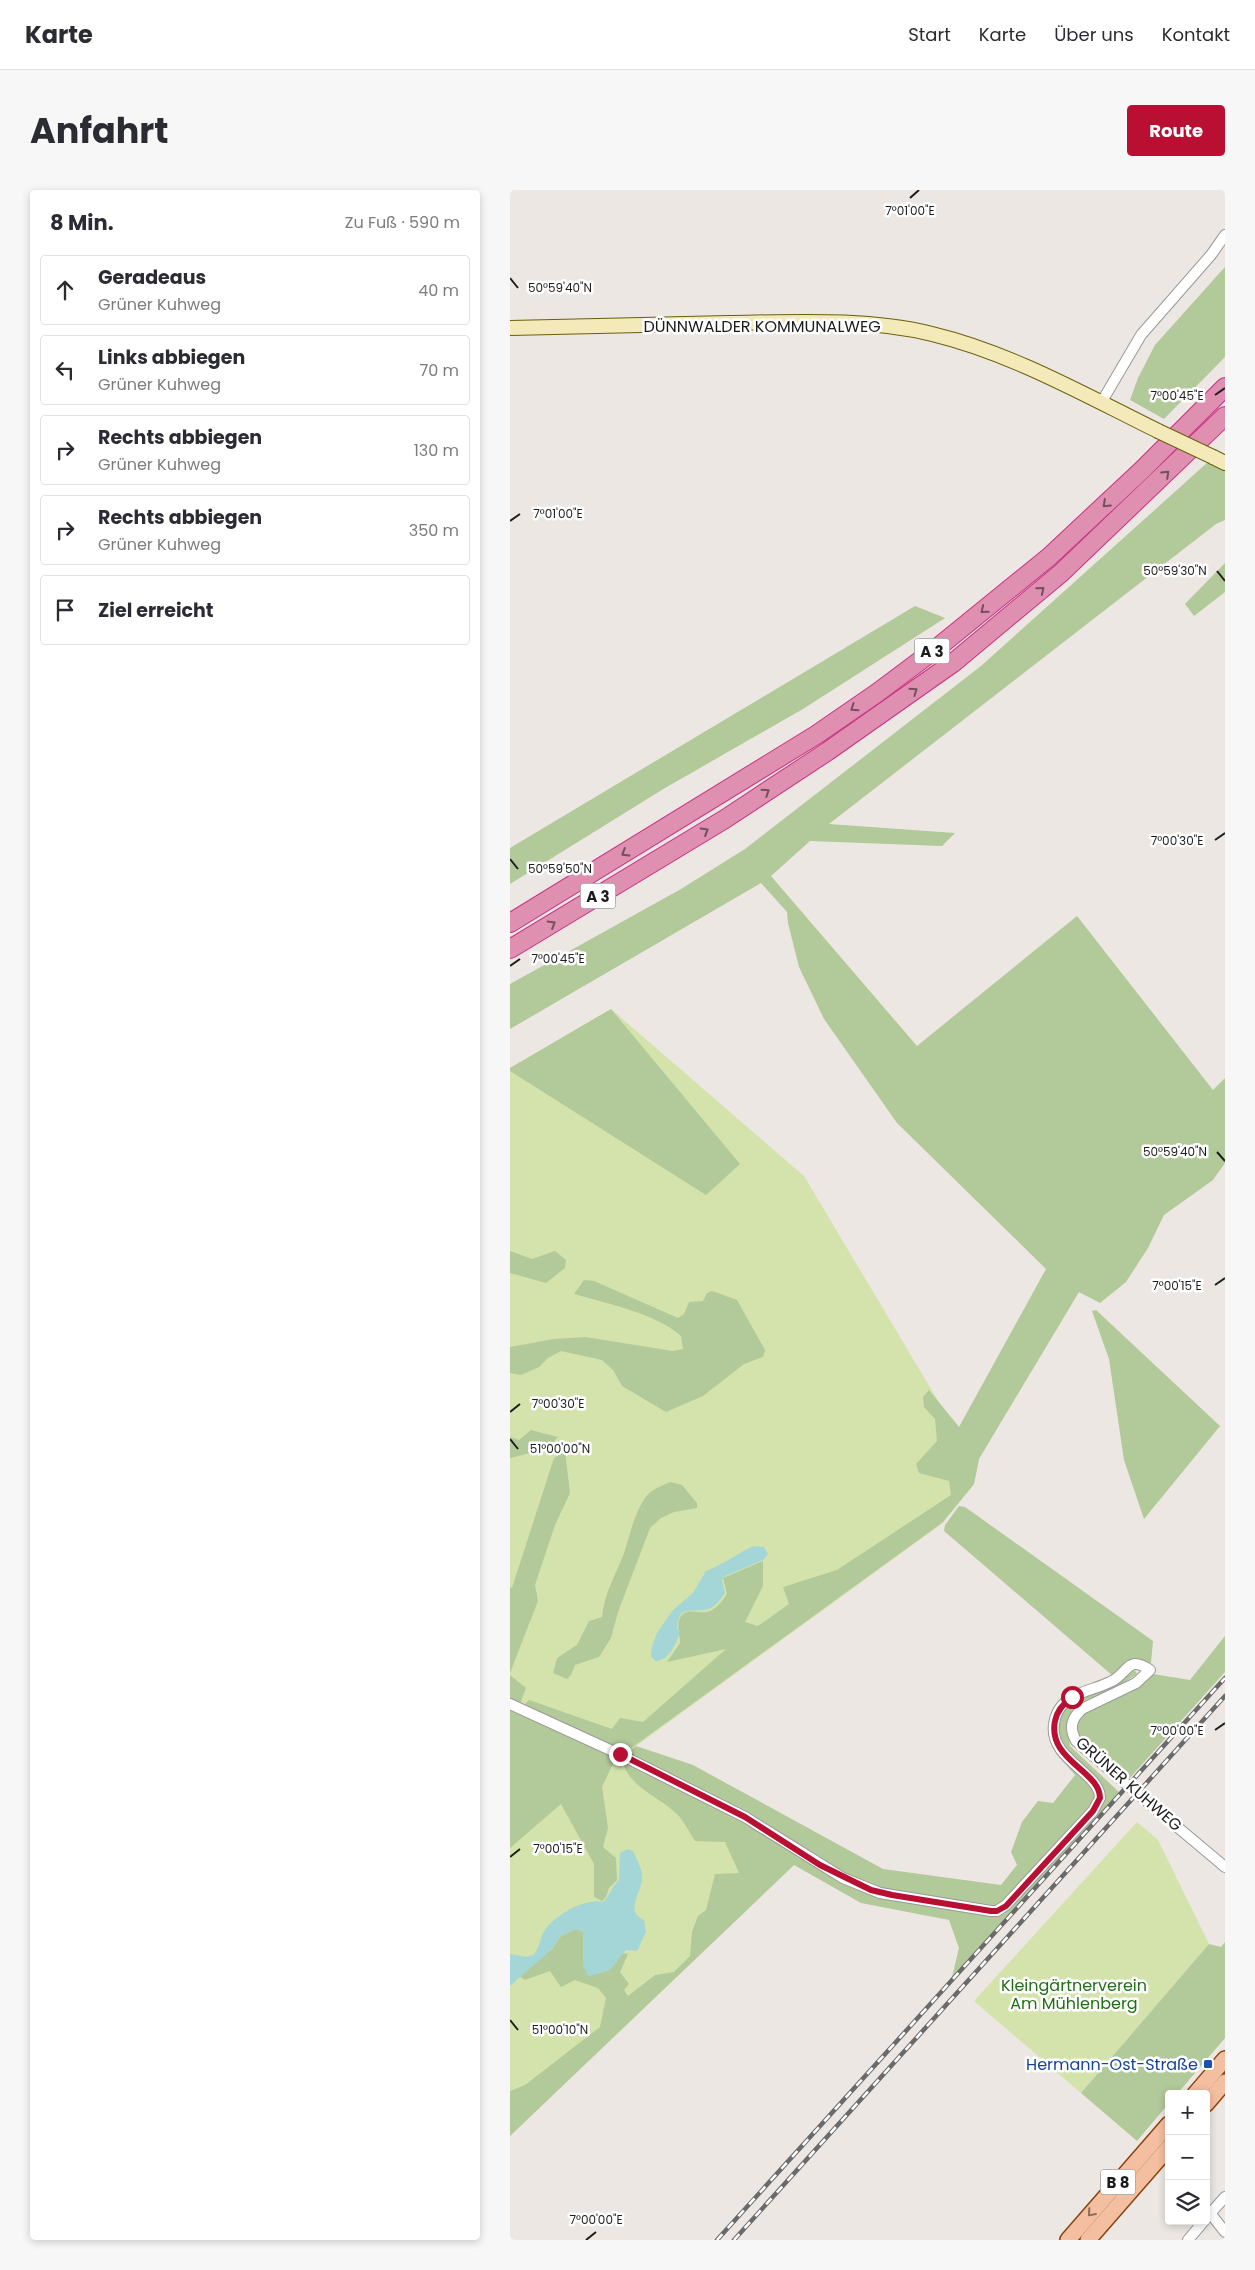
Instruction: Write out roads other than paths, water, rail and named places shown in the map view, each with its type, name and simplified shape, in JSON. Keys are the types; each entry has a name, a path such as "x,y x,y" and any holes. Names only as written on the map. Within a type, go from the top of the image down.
{"highway":[{"name":"A 3","path":"510,923 816,735 877,693 944,642 1049,557 1142,470 1225,387"},
{"name":"A 3","path":"510,949 725,819 828,751 953,663 1061,573 1225,416"}],"main road":[{"name":"DÜNNWALDER KOMMUNALWEG","path":"510,328 773,322 897,327 934,334 980,348 1102,403 1219,460"},
{"path":"1198,2090 1225,2059"},
{"path":"1210,2099 1225,2082"},
{"name":"B 8","path":"1068,2240 1165,2129"},
{"name":"B 8","path":"1088,2240 1165,2152"}],"street":[{"path":"1102,403 1141,335 1207,260 1225,235"},
{"name":"GRÜNER KUHWEG","path":"510,1704 620,1754 745,1817 843,1878 871,1890 997,1911 1006,1906 1093,1811 1100,1798 1097,1787 1057,1744 1054,1727 1059,1710 1072,1697 1113,1681 1128,1666 1138,1664 1150,1670 1142,1679 1082,1709 1074,1716 1071,1725 1072,1733 1076,1741 1225,1867"},
{"path":"1210,2214 1225,2197"},
{"path":"1210,2220 1225,2232"},
{"path":"1188,2240 1201,2225"}],"water":[{"path":"754,1546 764,1547 768,1554 763,1560 725,1576 722,1580 725,1593 714,1606 708,1609 682,1613 678,1621 677,1629 680,1630 675,1645 665,1658 655,1661 651,1656 652,1646 657,1633 673,1610 693,1593 706,1571"},
{"path":"628,1849 633,1851 642,1874 634,1905 638,1916 644,1920 646,1932 637,1951 626,1950 612,1968 588,1976 583,1966 583,1932 576,1929 561,1936 552,1949 510,1986 510,1954 527,1957 534,1954 547,1927 561,1915 587,1902 603,1902 619,1880 620,1853"}],"railway":[{"path":"717,2240 1225,1678"},
{"path":"734,2240 1225,1696"}],"place":[{"name":"Hermann-Ost-Straße","path":"1208,2064"}],"park label":[{"name":"Kleingärtnerverein Am Mühlenberg","path":"1074,1994"}]}
